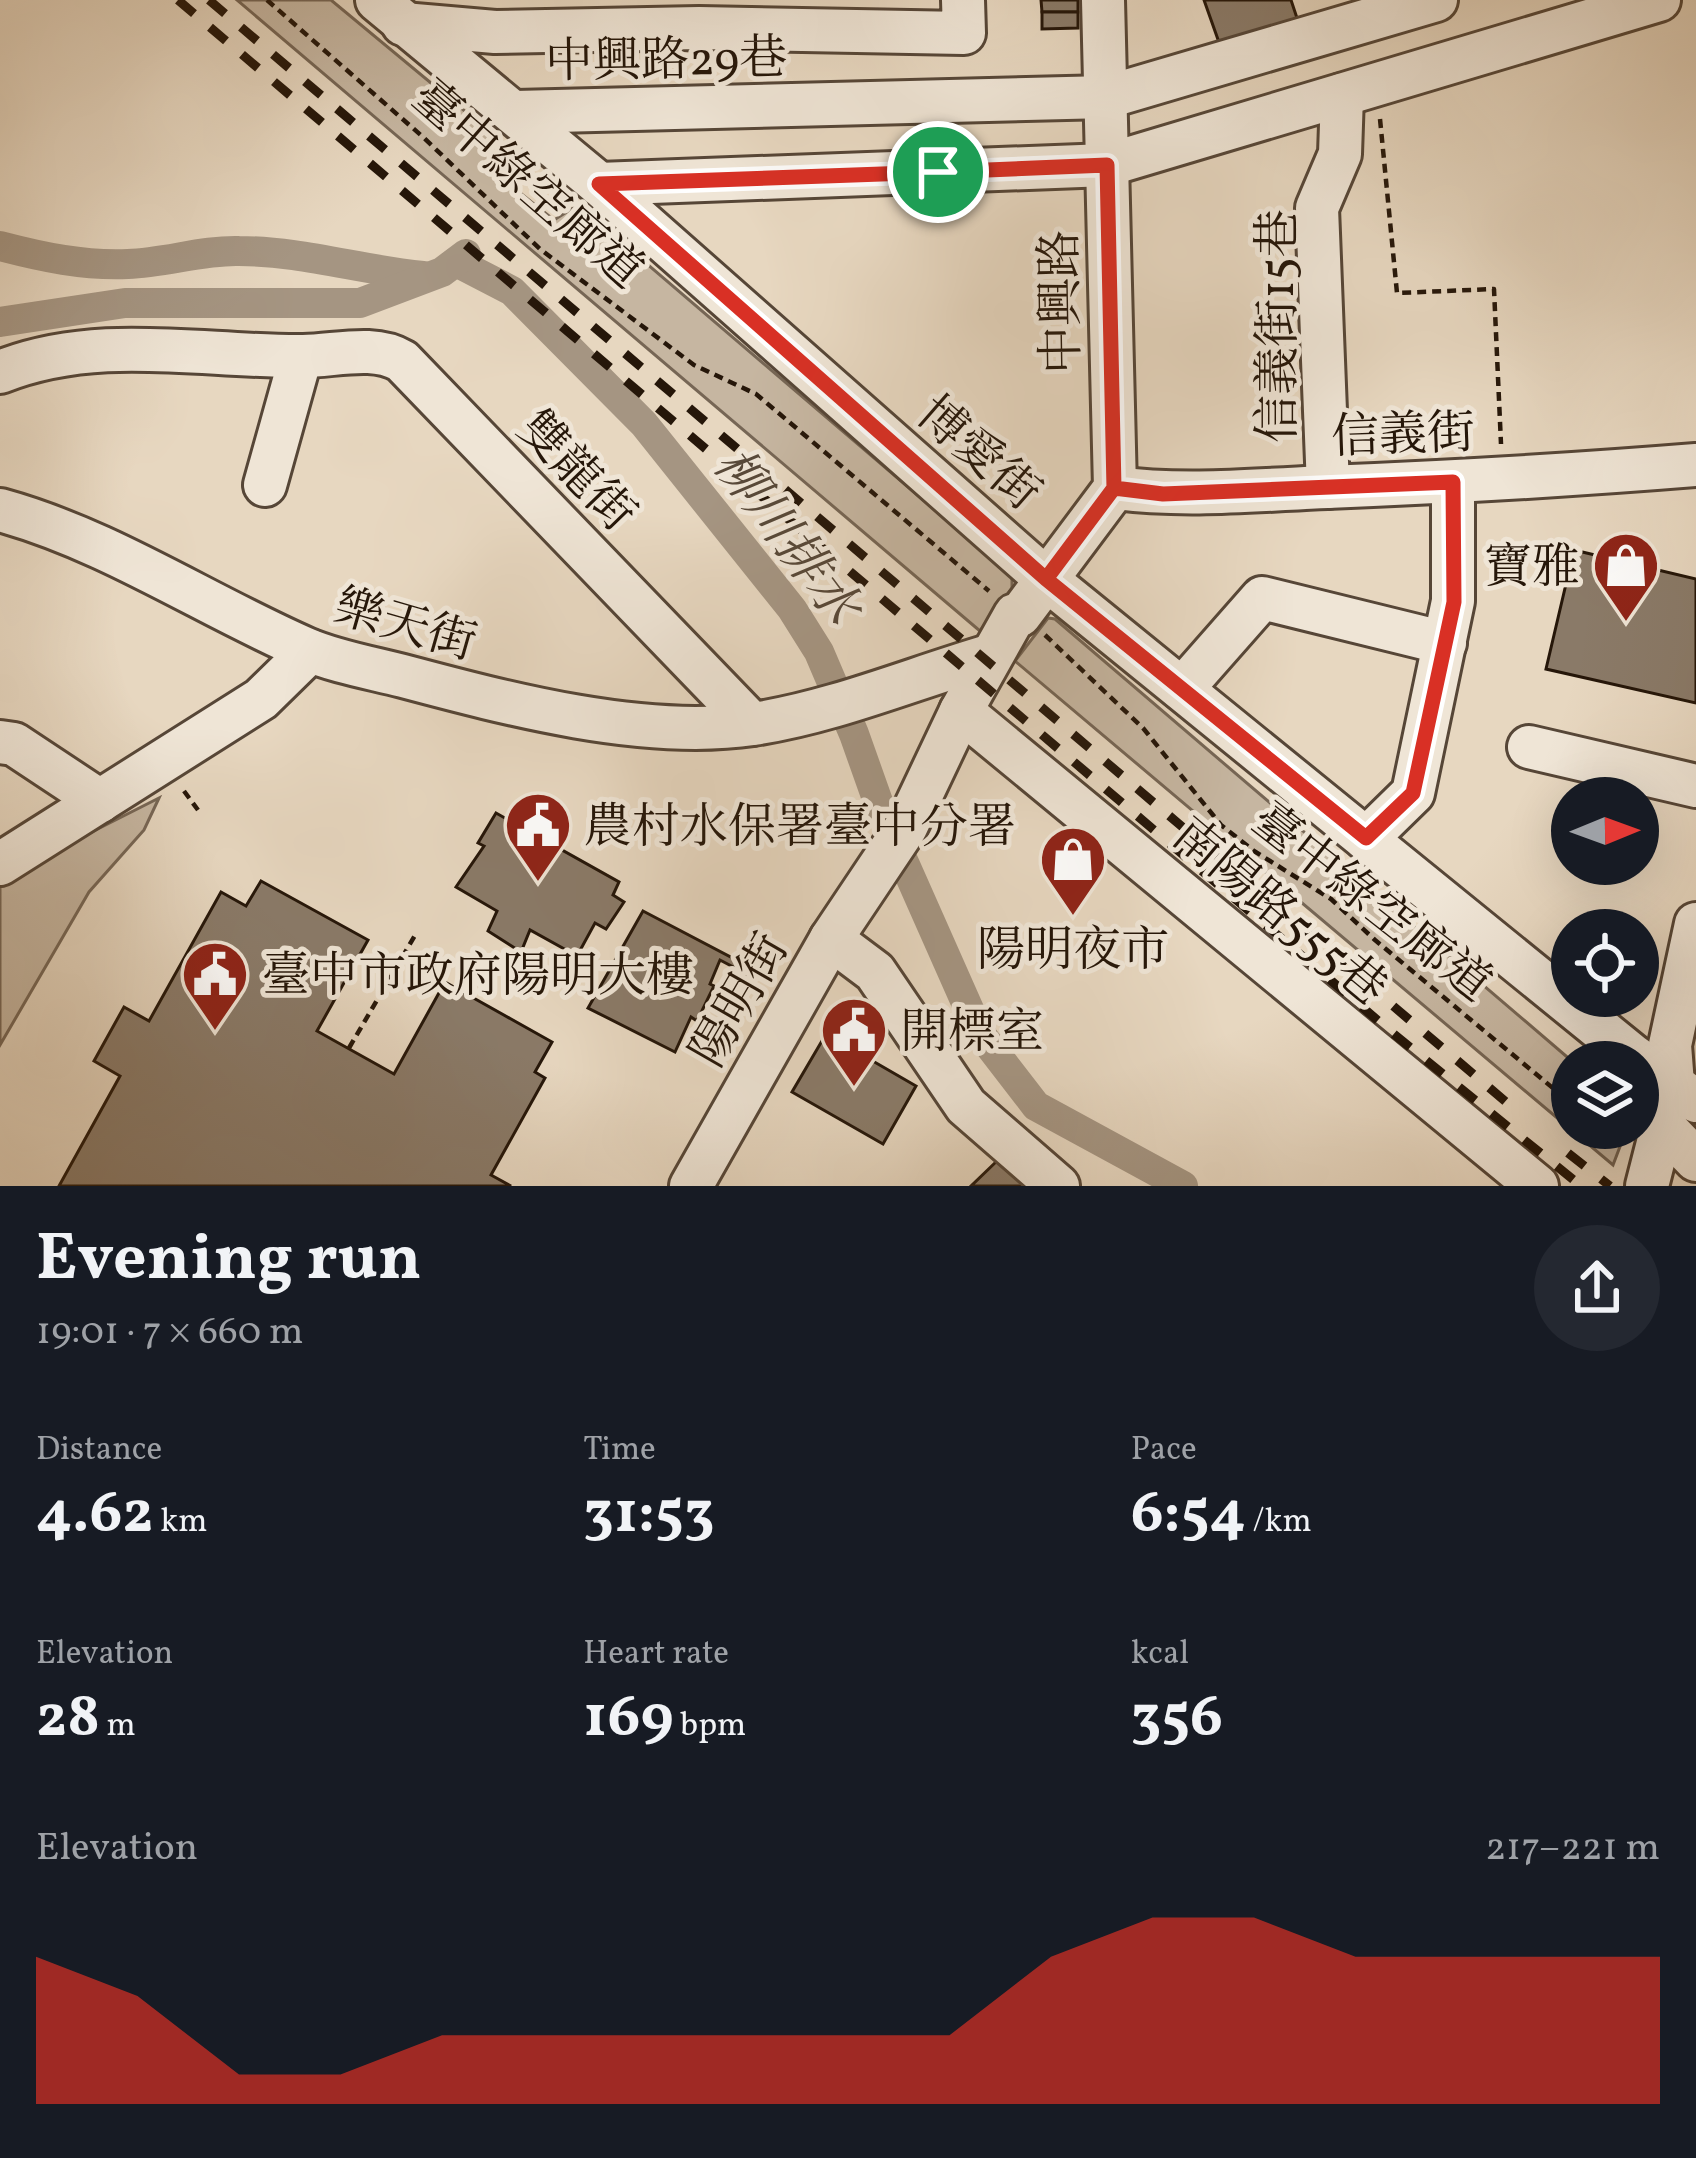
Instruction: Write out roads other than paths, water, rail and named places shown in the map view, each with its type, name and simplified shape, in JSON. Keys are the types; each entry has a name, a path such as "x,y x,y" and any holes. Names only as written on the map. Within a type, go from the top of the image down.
{"street":[{"path":"390,12 495,32 699,28 964,33 963,0"},
{"name":"中興路","path":"1102,0 1114,488"},
{"name":"中興路29巷","path":"516,112 1107,98 1436,0"},
{"path":"599,184 1107,165 1659,0"},
{"name":"博愛街","path":"390,12 516,112 1046,579 1632,1055 1677,1104 1696,1160"},
{"name":"信義街15巷","path":"1328,487 1317,208 1359,90"},
{"name":"雙龍街","path":"0,372 78,353 129,348 301,356 386,352 402,361 752,724"},
{"path":"265,484 301,356"},
{"name":"信義街","path":"1114,488 1163,494 1453,482 1696,464"},
{"path":"1366,838 1413,793 1454,602 1453,482"},
{"path":"961,711 1015,615 1020,615 1114,488"},
{"name":"樂天街","path":"0,510 104,548 310,652 527,710 686,728 752,724 989,656"},
{"path":"1182,688 1262,598 1445,643"},
{"path":"0,864 261,699 310,652"},
{"name":"陽明街","path":"691,1186 831,939 906,827 961,711"},
{"name":"南陽路555巷","path":"961,711 1537,1186"},
{"path":"0,742 14,744 100,801"},
{"path":"1529,747 1696,786"},
{"path":"1646,1186 1677,1104 1670,1045 1696,924"},
{"path":"831,939 875,972 966,1106 1058,1186"}],"waterway":[{"name":"柳川排水","path":"0,246 63,260 112,264 225,251 262,252 423,276"},
{"name":"柳川排水","path":"0,322 125,303 360,303 442,272 466,254"},
{"name":"柳川排水","path":"456,262 512,291 644,424 792,609 819,652 882,813 979,1032 1036,1106 1183,1186"}],"railway":[{"path":"178,0 1395,1035 1581,1186"},
{"path":"209,0 1512,1107"},
{"path":"1568,1153 1610,1186"}],"place":[{"name":"寶雅","path":"1626,624"},
{"name":"農村水保署臺中分署","path":"538,884"},
{"name":"陽明夜市","path":"1073,918"},
{"name":"臺中市政府陽明大樓","path":"215,1033"},
{"name":"開標室","path":"854,1089"}]}
